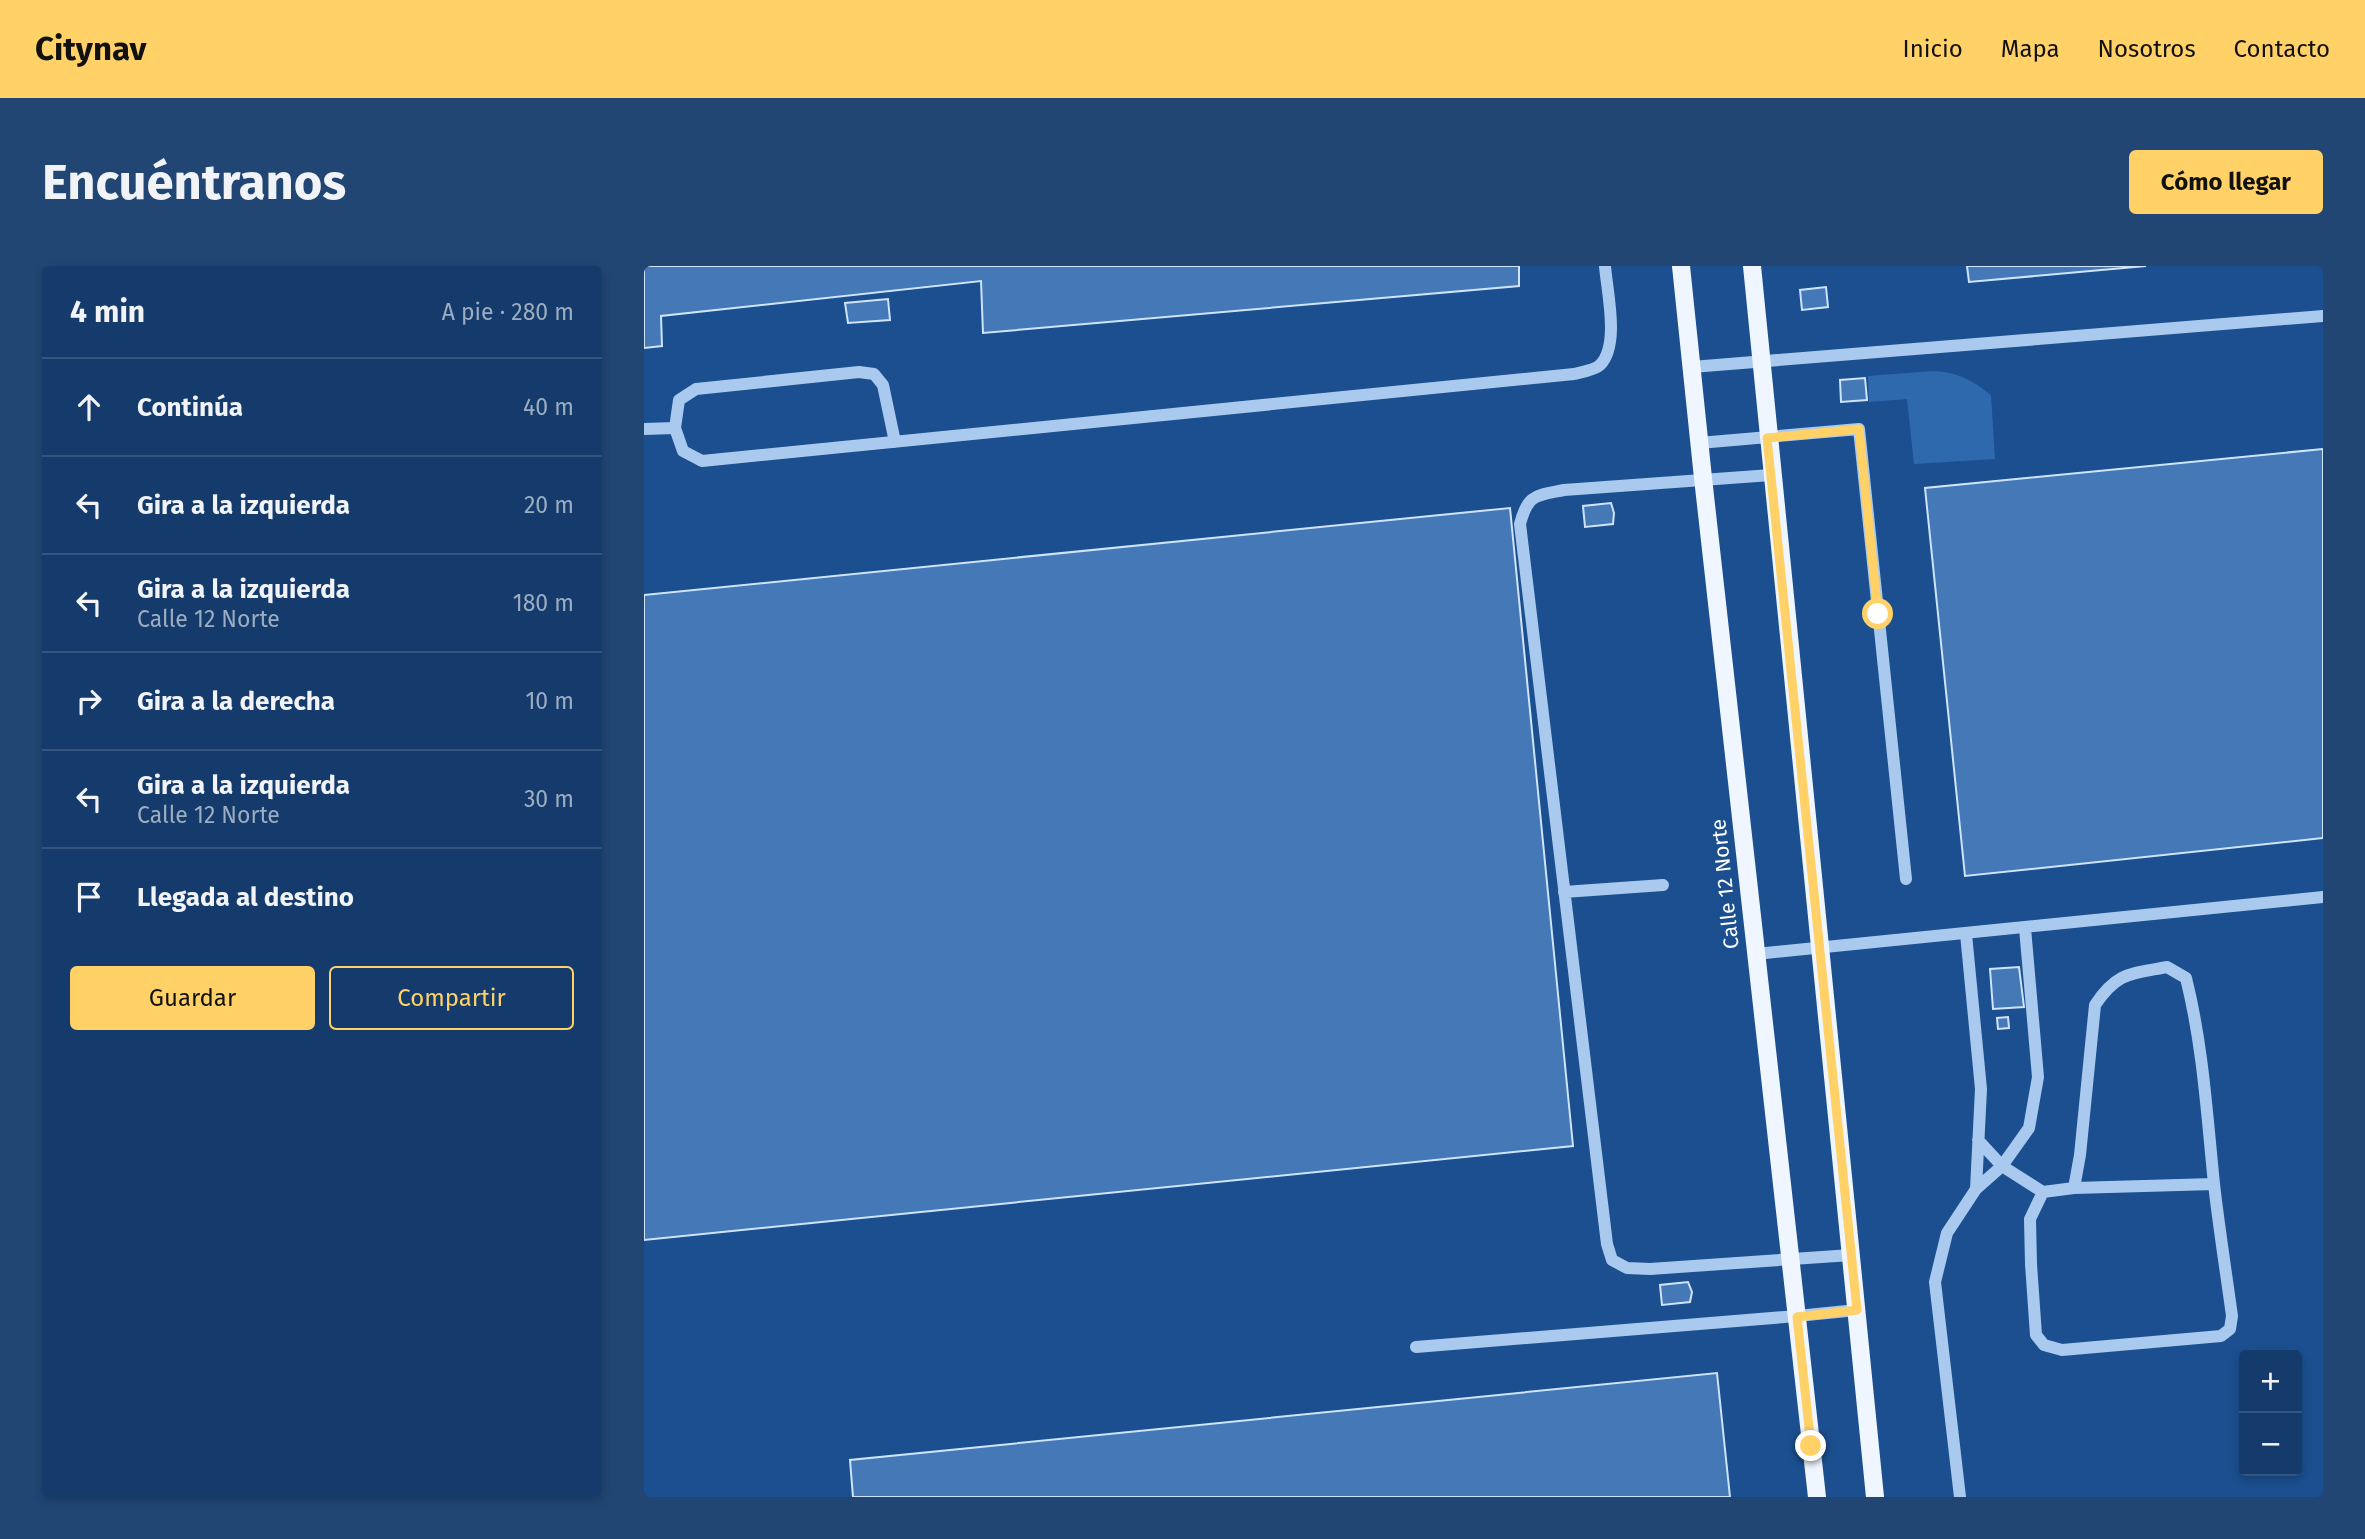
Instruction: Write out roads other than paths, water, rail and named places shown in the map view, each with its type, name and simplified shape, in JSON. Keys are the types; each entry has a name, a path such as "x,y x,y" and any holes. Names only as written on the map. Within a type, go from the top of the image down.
{"main road":[{"name":"Calle 12 Norte","path":"1681,266 1817,1497"},
{"path":"1752,266 1767,438 1875,1497"}],"lane":[{"path":"895,442 883,385 874,374 859,372 696,389 679,400 676,428 683,451 702,461 895,442 1574,374 1599,367 1609,352 1611,332 1605,266"},
{"path":"1692,367 2323,316"},
{"path":"644,429 676,428"},
{"path":"1699,443 1859,429 1906,879"},
{"path":"1771,475 1563,490 1539,495 1525,505 1520,524 1607,1244 1612,1259 1627,1268 1650,1269 1851,1255"},
{"path":"1564,892 1663,885"},
{"path":"1756,954 2323,897"},
{"path":"1960,1497 1935,1282 1947,1233 1976,1189 2002,1166 2029,1128 2038,1077 2025,928"},
{"path":"1966,934 1981,1088 1976,1189"},
{"path":"2043,1192 2030,1219 2036,1335 2044,1345 2062,1350 2221,1336 2230,1329 2232,1317 2214,1184 2205,1086 2192,1004 2186,978 2167,967 2122,976 2106,988 2095,1005 2080,1155 2074,1188"},
{"path":"1978,1140 2002,1166 2043,1192 2074,1188 2214,1184"},
{"path":"1416,1347 1857,1310"}]}
